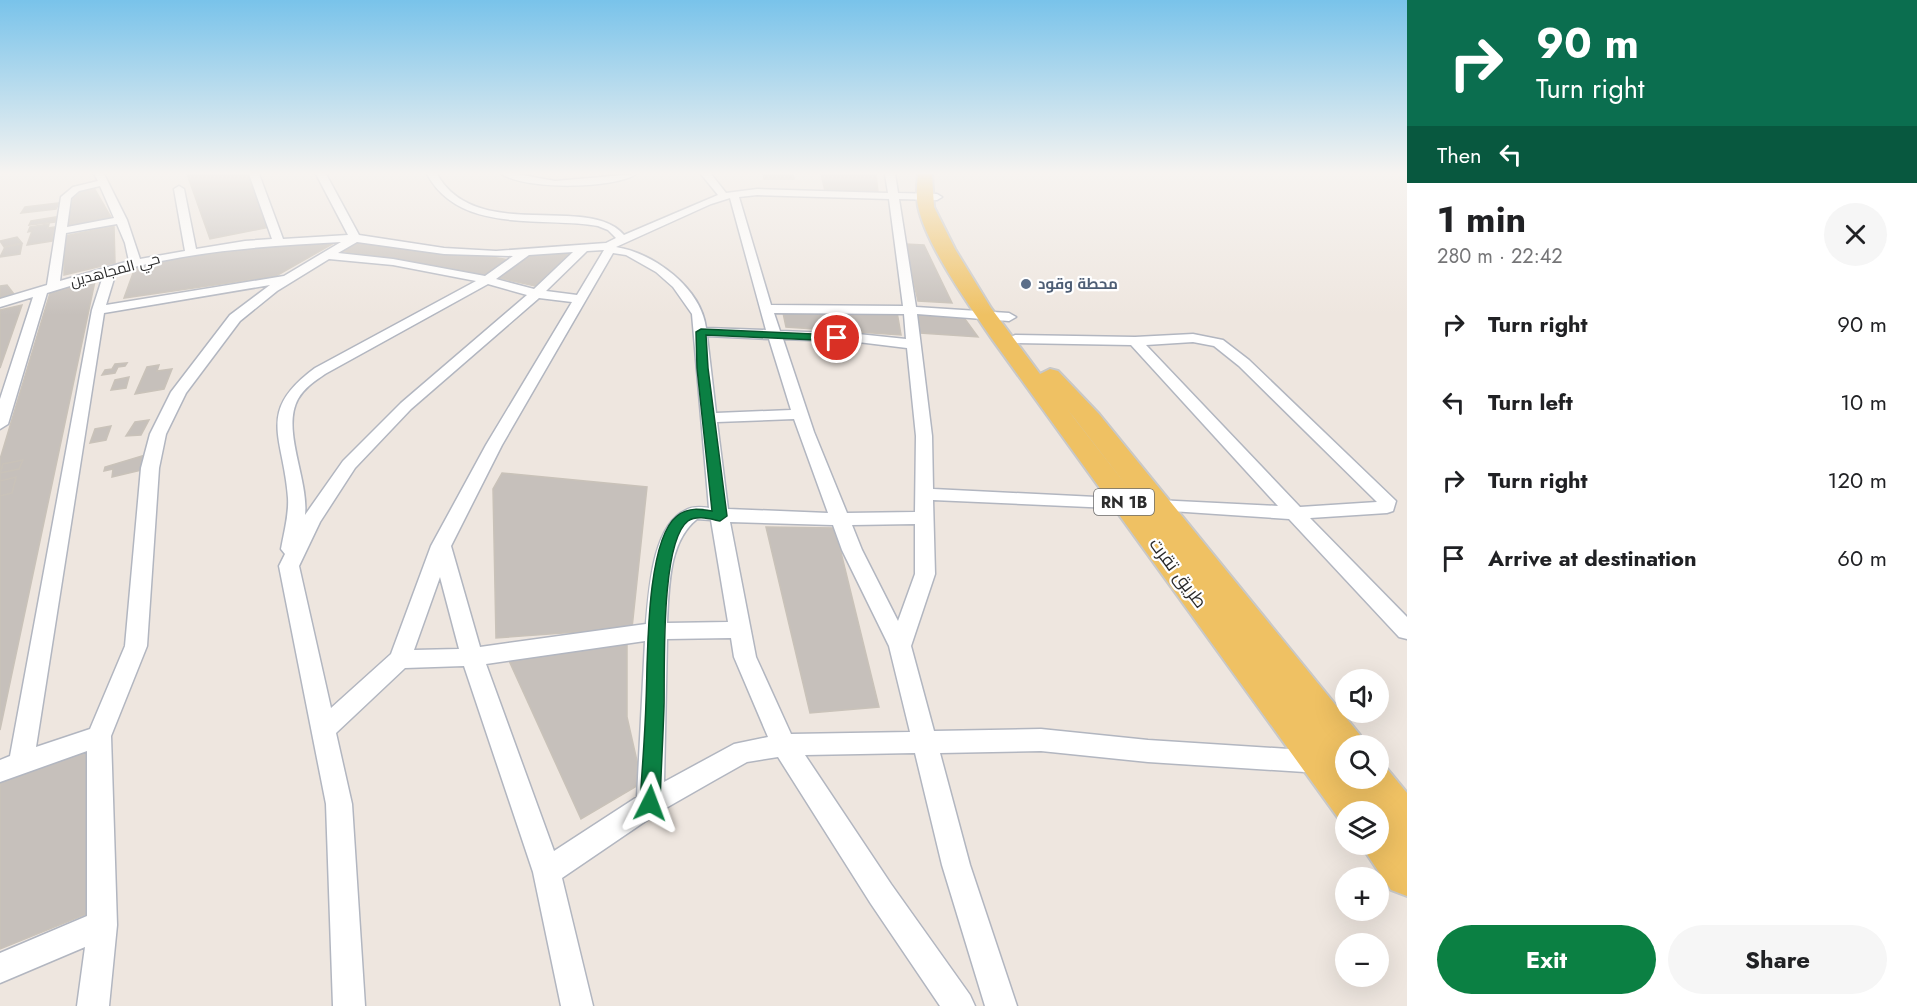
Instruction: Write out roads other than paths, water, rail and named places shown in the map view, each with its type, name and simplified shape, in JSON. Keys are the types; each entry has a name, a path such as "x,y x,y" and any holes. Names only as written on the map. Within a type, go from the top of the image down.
{"main road":[{"name":"طريق تقرت","path":"932,221 942,241 1004,324 1126,504 1351,801"},
{"name":"طريق تقرت","path":"1004,324 1090,419 1337,735"},
{"path":"1378,789 1407,826"},
{"path":"1389,851 1407,874"}],"street":[{"path":"0,424 47,290 62,221"},
{"path":"60,231 117,221"},
{"path":"122,221 131,243 135,263"},
{"path":"185,221 191,252"},
{"path":"271,221 278,241"},
{"path":"93,1006 102,925 99,736 136,646 150,468 161,427 179,392 225,329 245,309 289,277 355,238 346,221"},
{"path":"325,728 400,659 441,546 494,445 614,245 614,229 595,223 560,221"},
{"name":"حي المجاهدين","path":"0,303 135,263 191,252 278,241 355,238 469,253 525,252 614,245 664,221"},
{"path":"737,221 800,414 852,550 900,646 956,866 1001,1006"},
{"path":"896,221 910,310 924,436 925,573 900,646"},
{"path":"614,245 639,256 677,284 690,299 698,314 720,516 745,657 784,745 881,894 959,1006"},
{"path":"288,566 311,521 349,465 406,406 536,294 584,248"},
{"path":"349,1006 339,804 325,728 304,646 288,566 298,500 284,420 286,406 291,393 303,381 487,280 525,252"},
{"path":"325,255 393,262 487,280 536,294 580,299"},
{"path":"99,736 11,766 98,310 111,269"},
{"path":"98,310 289,277"},
{"path":"766,309 910,310 1135,341 1193,338 1218,343 1244,363 1387,501 1387,507 1295,513 1156,504 924,494"},
{"path":"701,332 858,338 912,344"},
{"path":"1135,341 1194,407 1407,631"},
{"path":"708,418 800,414"},
{"path":"650,803 655,703 655,631 666,555 675,527 694,513 841,520 924,518"},
{"path":"441,546 472,657 547,872 577,1006"},
{"path":"400,659 472,657 655,631 740,630"},
{"path":"547,872 650,803 743,752 784,745 1041,740 1148,751 1322,762"},
{"path":"0,968 102,925"}],"place":[{"name":"محطة وقود","path":"1026,284"}]}
